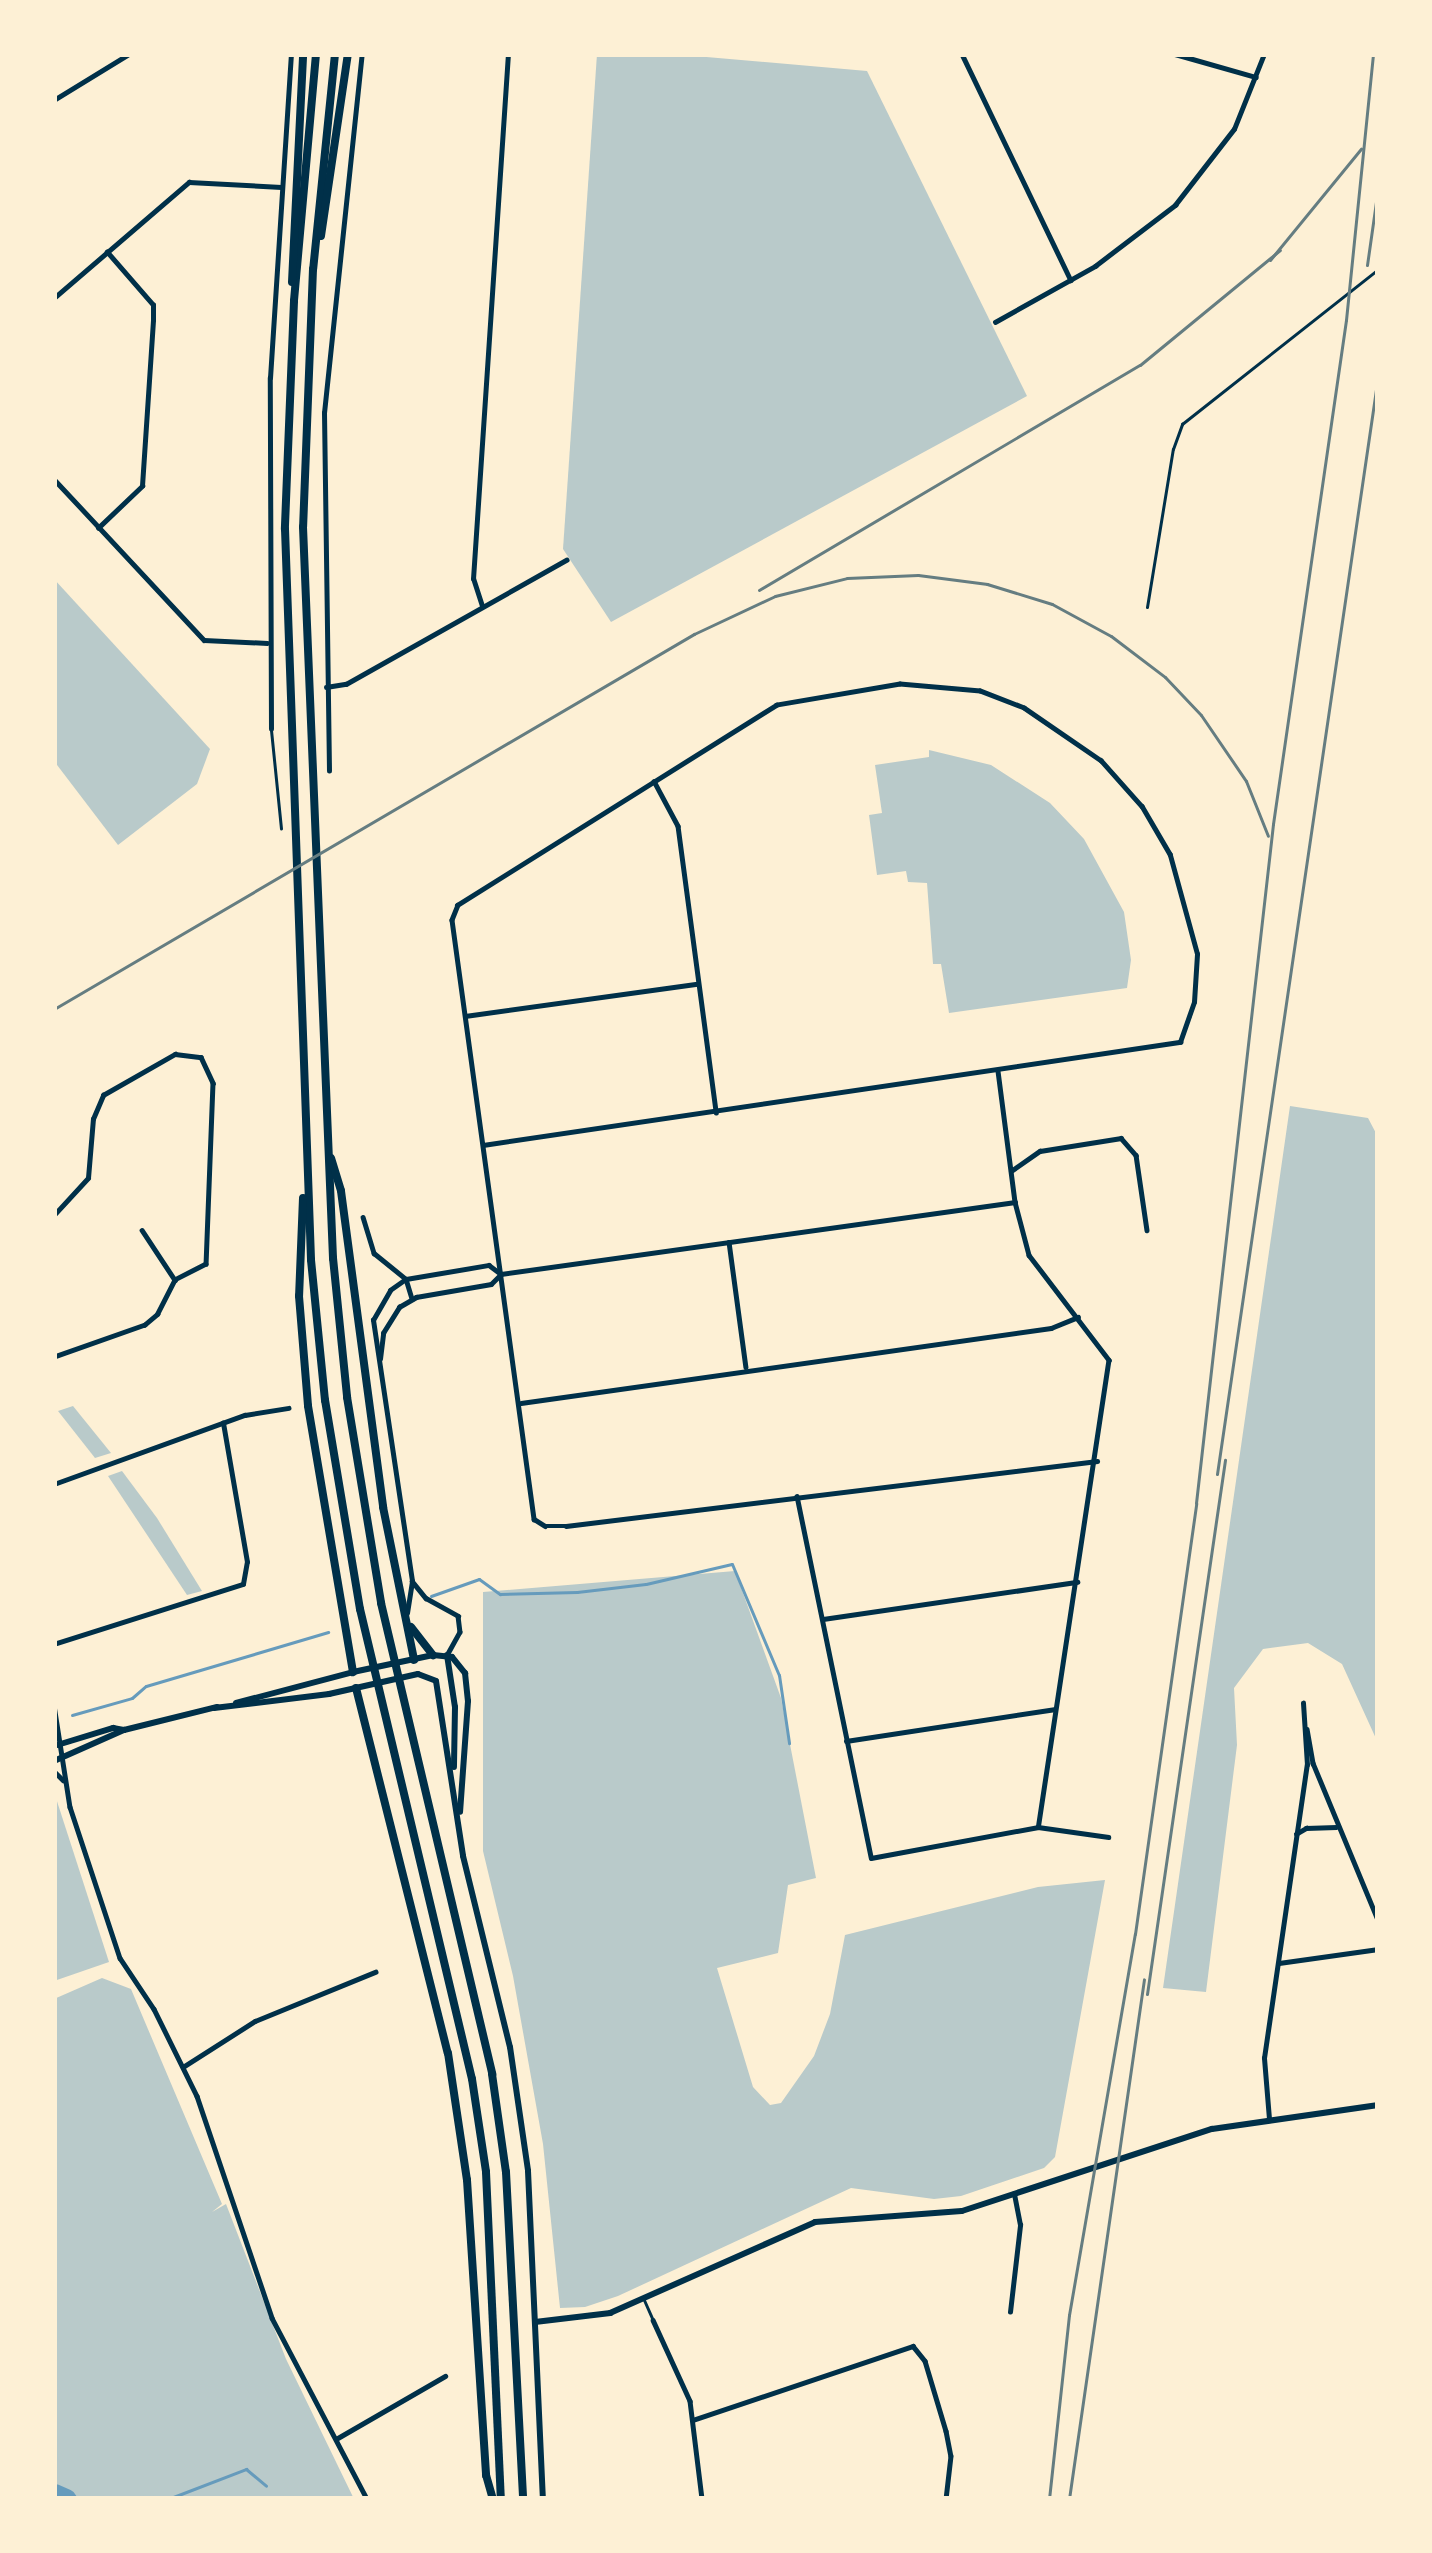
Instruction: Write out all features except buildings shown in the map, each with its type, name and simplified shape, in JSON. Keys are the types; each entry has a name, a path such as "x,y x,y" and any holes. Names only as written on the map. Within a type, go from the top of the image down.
{"highway":[{"path":"294,301 290,254 303,54"},
{"path":"316,54 294,301 286,613 303,957 305,1150 299,1296 304,1370 358,1671"},
{"path":"335,54 313,269 304,599 327,1145 347,1397 365,1513 411,1737 492,2074 508,2192 524,2499"},
{"path":"313,269 331,191 348,54"},
{"path":"327,1145 340,1191 374,1452 411,1660"},
{"path":"305,1150 325,1400 339,1495 385,1719 454,1994 482,2149 498,2499"},
{"path":"407,1621 433,1655"},
{"path":"360,1687 448,2054 467,2180 486,2475 498,2499"}],"main road":[{"path":"447,1655 455,1707 453,1782"},
{"path":"58,1759 124,1730 358,1671 447,1655 461,1665 467,1686 459,1828"},
{"path":"411,1660 415,1674"},
{"path":"358,1671 360,1687"},
{"path":"214,1708 360,1687 415,1674 432,1676 439,1688 459,1828 510,2047 528,2171 543,2499"},
{"path":"57,1745 113,1728 124,1730"},
{"path":"535,2322 594,2318 815,2222 883,2214 937,2215 1187,2136 1378,2105"}],"street":[{"path":"54,100 129,54"},
{"path":"271,729 267,644 270,378 291,54"},
{"path":"332,772 326,687 324,413 362,54"},
{"path":"482,606 473,579 508,54"},
{"path":"962,54 1071,280"},
{"path":"1174,54 1256,76"},
{"path":"995,322 1133,242 1175,205 1221,149 1264,54"},
{"path":"54,298 190,182 284,187"},
{"path":"98,528 142,487 153,320 153,305 107,252"},
{"path":"54,479 203,640 267,644"},
{"path":"326,687 346,684 566,560"},
{"path":"483,1145 1168,1047 1185,1037 1197,975 1187,902 1171,855 1142,807 1113,773 1024,708 996,695 936,686 831,692 761,714 458,905 452,920 534,1519 545,1526 1097,1461"},
{"path":"654,781 678,826 716,1112"},
{"path":"465,1016 697,984"},
{"path":"54,1215 88,1178 93,1119 104,1095 175,1054 201,1057 212,1083 211,1250 200,1271 175,1280 158,1314 145,1325 54,1357"},
{"path":"998,1072 1015,1202 1029,1255 1109,1360 1038,1827"},
{"path":"1011,1171 1040,1150 1121,1138 1136,1155 1147,1230"},
{"path":"380,1367 389,1318 412,1299 491,1284 500,1274 1015,1202"},
{"path":"363,1217 374,1253 406,1279 412,1299"},
{"path":"142,1230 175,1280"},
{"path":"728,1242 746,1370"},
{"path":"407,1621 412,1581 373,1320 390,1290 406,1279 489,1265 500,1274"},
{"path":"519,1403 1051,1328 1078,1317"},
{"path":"54,1484 223,1424 288,1408"},
{"path":"54,1644 243,1584 248,1562 223,1424"},
{"path":"797,1496 871,1858 1038,1827 1108,1837"},
{"path":"412,1581 426,1598 458,1616 460,1632 447,1655"},
{"path":"824,1618 1077,1582"},
{"path":"1270,2120 1263,2082 1307,1765 1303,1703 1313,1763 1378,1920"},
{"path":"54,1705 63,1780 120,1958 183,2067 272,2318 367,2499"},
{"path":"846,1741 1054,1709"},
{"path":"54,1772 63,1780"},
{"path":"1296,1834 1318,1826 1338,1827"},
{"path":"1279,1963 1378,1949"},
{"path":"183,2067 254,2021 375,1972"},
{"path":"1010,2312 1020,2225 1014,2194"},
{"path":"653,2320 693,2420 702,2499"},
{"path":"693,2420 913,2346 925,2361 946,2431 951,2464 946,2499"},
{"path":"336,2439 445,2376"}],"lane":[{"path":"1147,607 1173,449 1182,424 1378,268"},
{"path":"271,729 280,828"},
{"path":"644,2299 653,2320"}],"shaded area":[{"path":"597,54 672,54 867,71 1027,396 611,622 563,549"},
{"path":"54,579 210,749 197,784 118,845 54,761"},
{"path":"929,750 991,765 1050,803 1084,839 1124,912 1131,960 1127,988 949,1013 941,964 933,964 927,883 908,882 906,871 877,875 869,815 882,813 875,765 929,757"},
{"path":"1290,1106 1368,1118 1378,1137 1378,1743 1342,1664 1308,1643 1263,1649 1234,1688 1237,1745 1206,1992 1163,1988"},
{"path":"73,1406 111,1453 95,1458 58,1411"},
{"path":"122,1471 202,1591 187,1595 108,1476"},
{"path":"735,1571 781,1698 816,1878 788,1885 778,1953 717,1968 753,2087 770,2105 781,2103 814,2056 830,2014 845,1935 1038,1887 1105,1880 1055,2157 1044,2168 961,2196 934,2199 851,2188 618,2296 585,2307 560,2308 543,2144 513,1976 483,1851 483,1592"},
{"path":"54,1792 109,1962 54,1981"},
{"path":"102,1978 131,1989 222,2204 212,2212 226,2204 286,2359 354,2499 54,2499 54,1999"}],"waterway":[{"path":"431,1596 479,1579 500,1594 577,1592 646,1584 732,1564 779,1675 789,1743"},
{"path":"72,1715 132,1698 146,1686 328,1632"},
{"path":"168,2499 246,2469 266,2486"},
{"path":"54,2494 66,2499"}],"railway":[{"path":"1049,2499 1069,2315 1135,1934 1196,1503 1273,824 1346,320 1373,54"},
{"path":"1270,260 1361,149"},
{"path":"1367,265 1378,188"},
{"path":"759,590 1140,365 1280,250"},
{"path":"1217,1474 1378,376"},
{"path":"54,1009 694,634 775,596 847,578 918,575 987,584 1052,604 1111,636 1165,677 1201,715 1246,781 1268,836"},
{"path":"1147,1994 1225,1460"},
{"path":"1069,2499 1144,1979"}]}
